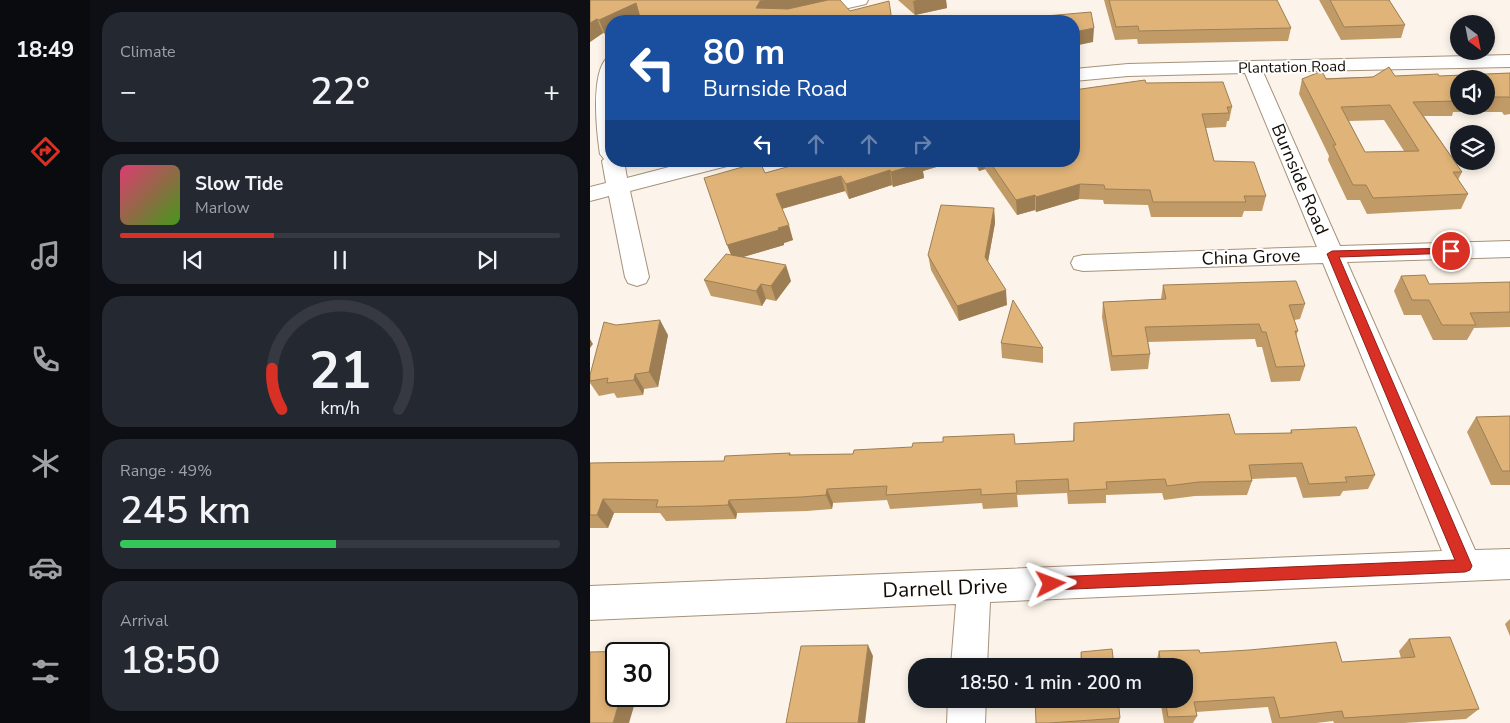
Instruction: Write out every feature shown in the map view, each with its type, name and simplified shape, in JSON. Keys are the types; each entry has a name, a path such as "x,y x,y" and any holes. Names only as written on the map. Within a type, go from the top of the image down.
{"street":[{"path":"796,15 860,0"},
{"name":"Plantation Road","path":"1080,74 1128,70 1510,61"},
{"path":"605,67 602,70 598,88 605,124"},
{"name":"Burnside Road","path":"1252,68 1465,566"},
{"path":"614,167 637,277"},
{"path":"590,194 696,167"},
{"name":"China Grove","path":"1083,263 1510,249"},
{"name":"Darnell Drive","path":"590,603 1510,564"},
{"path":"970,658 974,587"},
{"path":"966,723 967,708"}],"building":[{"path":"590,0 766,0 760,1 756,8 788,9 828,0 840,0 850,11 889,1 891,15 639,15 636,3 590,23"},
{"path":"1109,0 1277,0 1291,28 1139,31 1138,26 1116,27"},
{"path":"1330,0 1389,0 1405,25 1344,27"},
{"path":"1091,12 1094,28 1080,31 1080,15 1057,15"},
{"path":"1389,67 1395,76 1438,74 1439,76 1450,76 1450,101 1413,102 1450,155 1450,170 1461,170 1462,172 1453,172 1468,194 1373,198 1366,185 1353,185 1333,145 1336,145 1302,79 1322,71 1326,79 1373,77","holes":["1390,105 1419,151 1365,152 1341,107"]},
{"path":"1510,73 1509,97 1495,97 1495,74"},
{"path":"1145,80 1146,83 1223,82 1232,107 1227,107 1229,113 1202,114 1214,161 1254,162 1266,196 1244,196 1246,202 1153,202 1150,190 1105,189 1104,185 1080,184 1036,197 1035,195 1016,200 993,167 1080,167 1080,89"},
{"path":"742,167 762,167 765,173 787,167 908,167 891,172 890,170 846,184 841,176 776,194 789,225 778,228 779,230 727,245 704,178"},
{"path":"941,205 994,208 985,257 1006,290 957,306 928,255"},
{"path":"726,254 786,265 771,286 761,284 756,291 704,280"},
{"path":"1425,275 1429,284 1510,282 1510,312 1470,313 1476,325 1442,325 1429,300 1412,300 1401,276"},
{"path":"1296,281 1305,304 1289,305 1298,331 1295,331 1305,366 1276,367 1266,332 1262,332 1259,324 1145,327 1150,354 1112,356 1103,302 1166,299 1163,285"},
{"path":"1013,300 1043,348 1001,343"},
{"path":"660,320 649,372 635,374 634,380 607,383 608,378 590,381 604,322 616,325"},
{"path":"1229,414 1235,434 1292,433 1291,430 1356,427 1375,475 1345,477 1347,482 1309,484 1302,463 1249,465 1252,481 1199,482 1167,486 1165,479 1106,482 1107,489 1069,491 1068,479 1016,481 1017,493 981,495 981,489 886,495 887,486 827,489 826,495 729,500 728,505 704,506 656,507 658,500 603,499 597,515 590,515 590,463 724,461 725,456 790,453 789,455 853,454 854,450 912,447 913,443 943,442 943,437 1014,434 1015,444 1074,441 1074,423"},
{"path":"1510,416 1510,471 1502,471 1476,417"},
{"path":"1450,637 1479,709 1344,718 1342,711 1280,718 1274,697 1194,702 1197,716 1168,717 1166,708 1193,708 1193,658 1160,658 1159,651 1199,650 1200,653 1336,642 1342,662 1415,657 1409,639"},
{"path":"868,645 858,723 786,723 801,646"},
{"path":"1112,649 1113,658 1081,658 1081,652"},
{"path":"590,652 605,652 605,707 618,707 613,723 590,723"},
{"path":"1035,708 1119,708 1120,718 1036,723"}],"route":[{"path":"1051,584 1465,566 1332,254 1451,251"}]}
